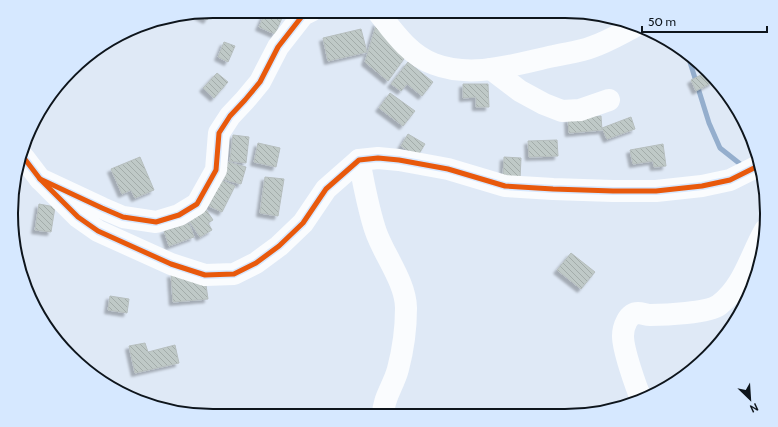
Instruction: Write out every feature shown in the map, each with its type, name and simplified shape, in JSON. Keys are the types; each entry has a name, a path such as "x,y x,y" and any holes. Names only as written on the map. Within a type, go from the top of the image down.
{"street":[{"path":"40,179 123,217 156,222 179,215 197,204 216,170 219,133 230,116 260,82 278,47 301,18"},
{"path":"383,18 414,53 434,64 453,70 501,68 592,48 630,29"},
{"path":"491,69 520,92 562,111 580,110 609,100"},
{"path":"26,160 40,179 78,217 98,231 171,264 205,275 234,274 256,263 279,246 303,223 326,189 359,160 378,158 398,160 448,169 505,186 613,191 656,191 702,186 730,180 754,168"},
{"path":"359,160 366,199 376,232 402,289 406,307 404,336 398,370 383,409"},
{"path":"640,394 628,358 623,336 626,322 630,316 638,313 648,315 692,313 718,306 739,284 757,247"}],"building":[{"path":"263,18 282,18 275,34 259,27"},
{"path":"377,22 406,56 388,81 365,62"},
{"path":"361,29 367,52 328,61 323,38"},
{"path":"224,42 235,46 228,62 218,57"},
{"path":"408,62 433,82 422,96 407,84 401,91 391,84"},
{"path":"217,73 228,82 214,98 203,88"},
{"path":"702,74 710,84 696,91 691,80"},
{"path":"463,84 488,84 489,107 476,107 476,97 463,98"},
{"path":"390,93 415,111 403,126 379,108"},
{"path":"601,116 602,130 569,133 568,119"},
{"path":"631,117 635,129 607,139 602,128"},
{"path":"408,134 425,144 417,157 401,146"},
{"path":"233,135 249,137 246,163 230,161"},
{"path":"557,140 558,156 529,157 528,141"},
{"path":"258,143 280,148 276,167 254,162"},
{"path":"663,144 666,166 654,167 653,161 633,164 630,150"},
{"path":"140,157 154,190 135,198 131,190 122,194 111,169"},
{"path":"504,157 521,158 520,179 503,178"},
{"path":"228,162 246,167 241,184 223,179"},
{"path":"265,177 284,179 278,216 260,213"},
{"path":"221,180 235,186 222,212 209,206"},
{"path":"39,204 55,207 51,232 35,230"},
{"path":"205,208 213,220 208,223 212,230 200,237 188,219"},
{"path":"189,223 194,237 169,246 164,231"},
{"path":"571,253 595,272 581,289 557,270"},
{"path":"171,274 205,278 208,299 173,302"},
{"path":"110,296 129,299 127,313 108,310"},
{"path":"145,343 148,352 175,345 179,363 135,373 129,346"}],"waterway":[{"path":"691,65 709,123 720,148 744,167"},
{"path":"753,174 756,176"}],"cycle path":[{"path":"26,160 40,179 123,217 156,222 179,215 197,204 216,170 219,133 230,116 260,82 278,47 301,18"},
{"path":"40,179 78,217 98,231 171,264 205,275 234,274 256,263 279,246 303,223 326,189 359,160 378,158 399,160 448,169 505,186 613,191 656,191 702,186 730,180 754,168"}]}
